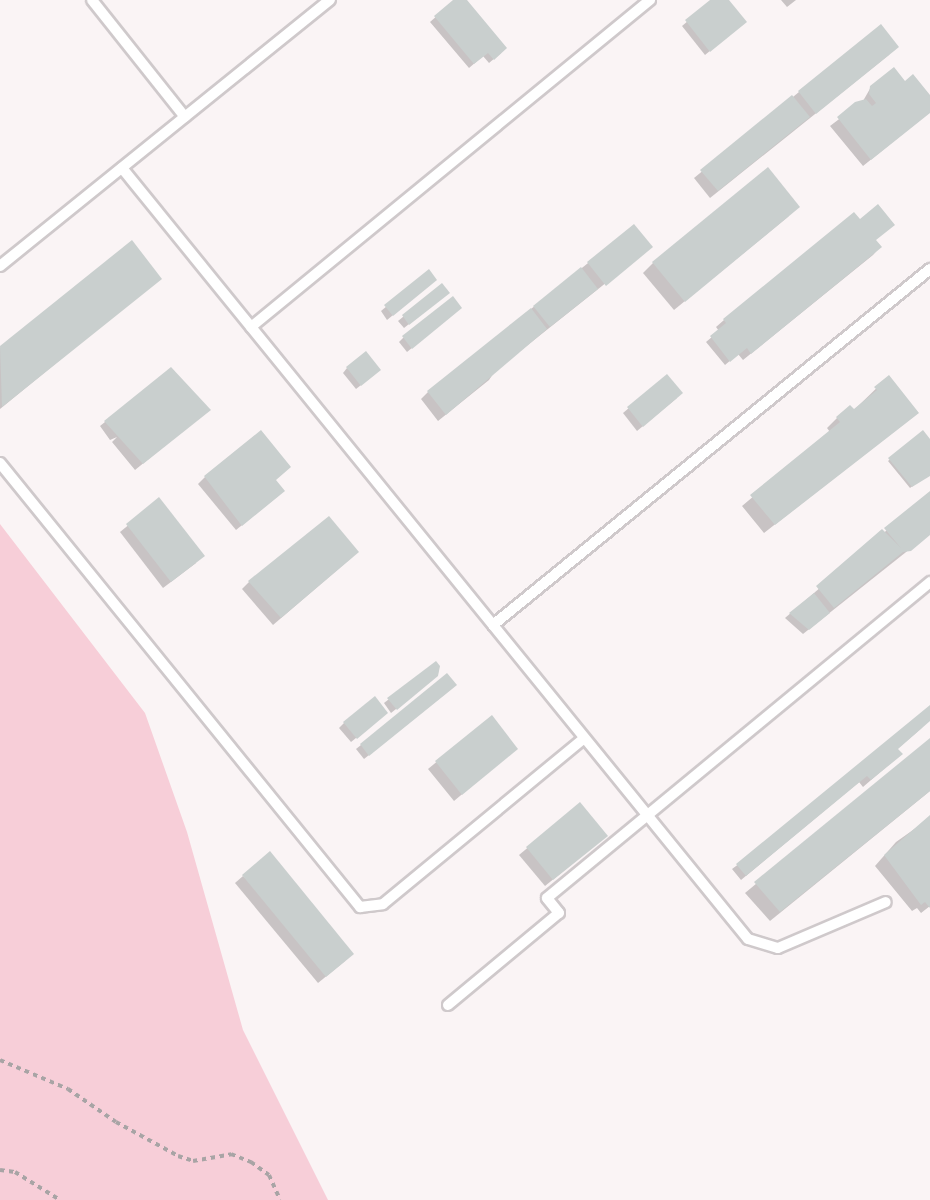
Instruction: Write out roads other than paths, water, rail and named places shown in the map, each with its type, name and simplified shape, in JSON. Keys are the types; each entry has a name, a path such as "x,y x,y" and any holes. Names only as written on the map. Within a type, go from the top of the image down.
{"lane":[{"path":"92,0 185,117"},
{"path":"0,266 330,0"},
{"path":"251,327 650,0"},
{"path":"122,168 748,939 778,948 886,902"},
{"path":"493,625 930,269"},
{"path":"0,463 360,907 383,904 584,739"},
{"path":"448,1005 559,913 547,898 930,582"}]}
